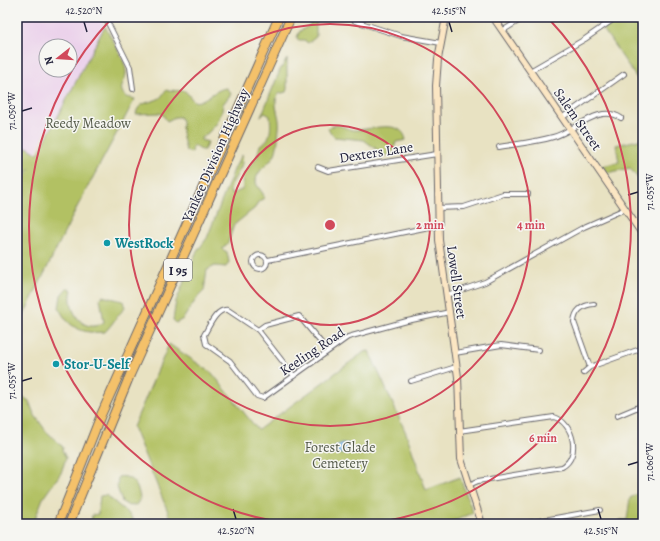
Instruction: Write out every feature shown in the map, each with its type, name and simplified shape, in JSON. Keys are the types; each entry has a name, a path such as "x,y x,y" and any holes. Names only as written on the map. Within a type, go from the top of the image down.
{"highway":[{"name":"Yankee Division Highway","path":"58,524 104,408 280,17"},
{"name":"Yankee Division Highway","path":"69,524 116,408 291,17"}],"main road":[{"name":"Lowell Street","path":"446,17 436,78 440,250 455,353 461,459 468,485 482,524"},
{"name":"Salem Street","path":"492,17 571,128 643,235"}],"street":[{"path":"105,17 130,67 133,89"},
{"path":"502,31 525,17"},
{"path":"355,21 397,35 441,42"},
{"path":"530,71 585,39 611,21"},
{"path":"563,117 624,74"},
{"path":"498,146 553,137 591,117 612,113 621,118"},
{"name":"Dexters Lane","path":"318,167 329,170 437,154"},
{"path":"438,208 464,207 503,194 528,194"},
{"path":"447,295 485,282 584,227 625,209"},
{"path":"268,260 439,224"},
{"path":"590,367 574,322 575,315 581,308 594,304"},
{"name":"Keeling Road","path":"258,330 229,311 223,310 218,313 204,335 204,340 206,344 230,361 256,395 261,398 265,397 328,350 349,337 407,321 450,312"},
{"path":"294,376 258,330 265,325 299,316 328,350"},
{"path":"455,353 501,345 538,350"},
{"path":"582,373 590,367 643,348"},
{"path":"411,381 456,367"},
{"path":"617,416 643,405"},
{"path":"460,431 554,417 566,425 574,446 571,459 562,467 479,481 468,485"},
{"path":"522,524 600,510"}],"shaded area":[{"path":"17,17 100,17 105,26 105,52 57,123 46,132 17,191"}],"green space":[{"path":"311,17 321,17 316,24 316,37 308,43 304,40 298,40 297,37 300,31 310,25"},
{"path":"623,17 643,17 643,87 603,29"},
{"name":"Reedy Meadow","path":"105,26 121,55 125,67 126,76 122,85 123,94 126,97 135,99 76,209 17,329 17,193 30,168 22,176 17,187 17,147 29,148 38,154"},
{"path":"287,59 287,89 286,92 278,94 276,98 279,124 276,150 272,159 258,174 256,181 263,193 264,198 258,202 255,208 234,225 228,243 222,249 227,252 229,262 226,267 215,266 207,270 204,291 197,298 183,319 176,323 173,320 176,301 196,253 207,238 235,167 242,155 242,165 230,188 230,193 233,194 243,189 242,176 257,157 260,145 269,137 270,116 265,113 261,117 280,70"},
{"path":"227,88 231,94 223,104 217,123 201,138 201,140 208,142 204,150 201,150 193,145 192,153 186,151 182,133 182,121 180,117 175,117 167,121 162,114 158,113 136,114 139,107 157,100 167,90 185,91 194,101 197,102"},
{"path":"335,125 353,130 392,127 403,133 406,140 396,142 393,152 386,156 364,140 334,137 328,129"},
{"path":"643,139 643,185 630,168 607,173 602,166 619,162 616,145"},
{"path":"67,288 72,290 71,297 74,312 83,323 89,326 96,326 104,322 100,298 102,296 123,301 125,308 105,332 83,331 67,321 59,308 61,295"},
{"name":"Forest Glade Cemetery","path":"169,344 212,373 258,430 364,352 369,351 406,433 426,490 460,477 473,513 447,524 173,524 133,427"},
{"path":"17,393 29,401 34,414 46,431 63,447 62,450 66,458 61,473 43,498 33,524 17,524"},
{"path":"118,477 127,477 134,482 140,499 136,505 129,506 122,502 117,487"},
{"path":"643,487 643,524 618,524 620,520 627,520 630,498 637,494"},
{"path":"106,495 130,515 136,524 91,524 92,515 98,514 100,496"}],"water":[{"path":"342,443 350,444 350,450 342,454 334,452 335,447"}],"place":[{"name":"WestRock","path":"107,243"},
{"name":"Stor-U-Self","path":"56,364"}]}
